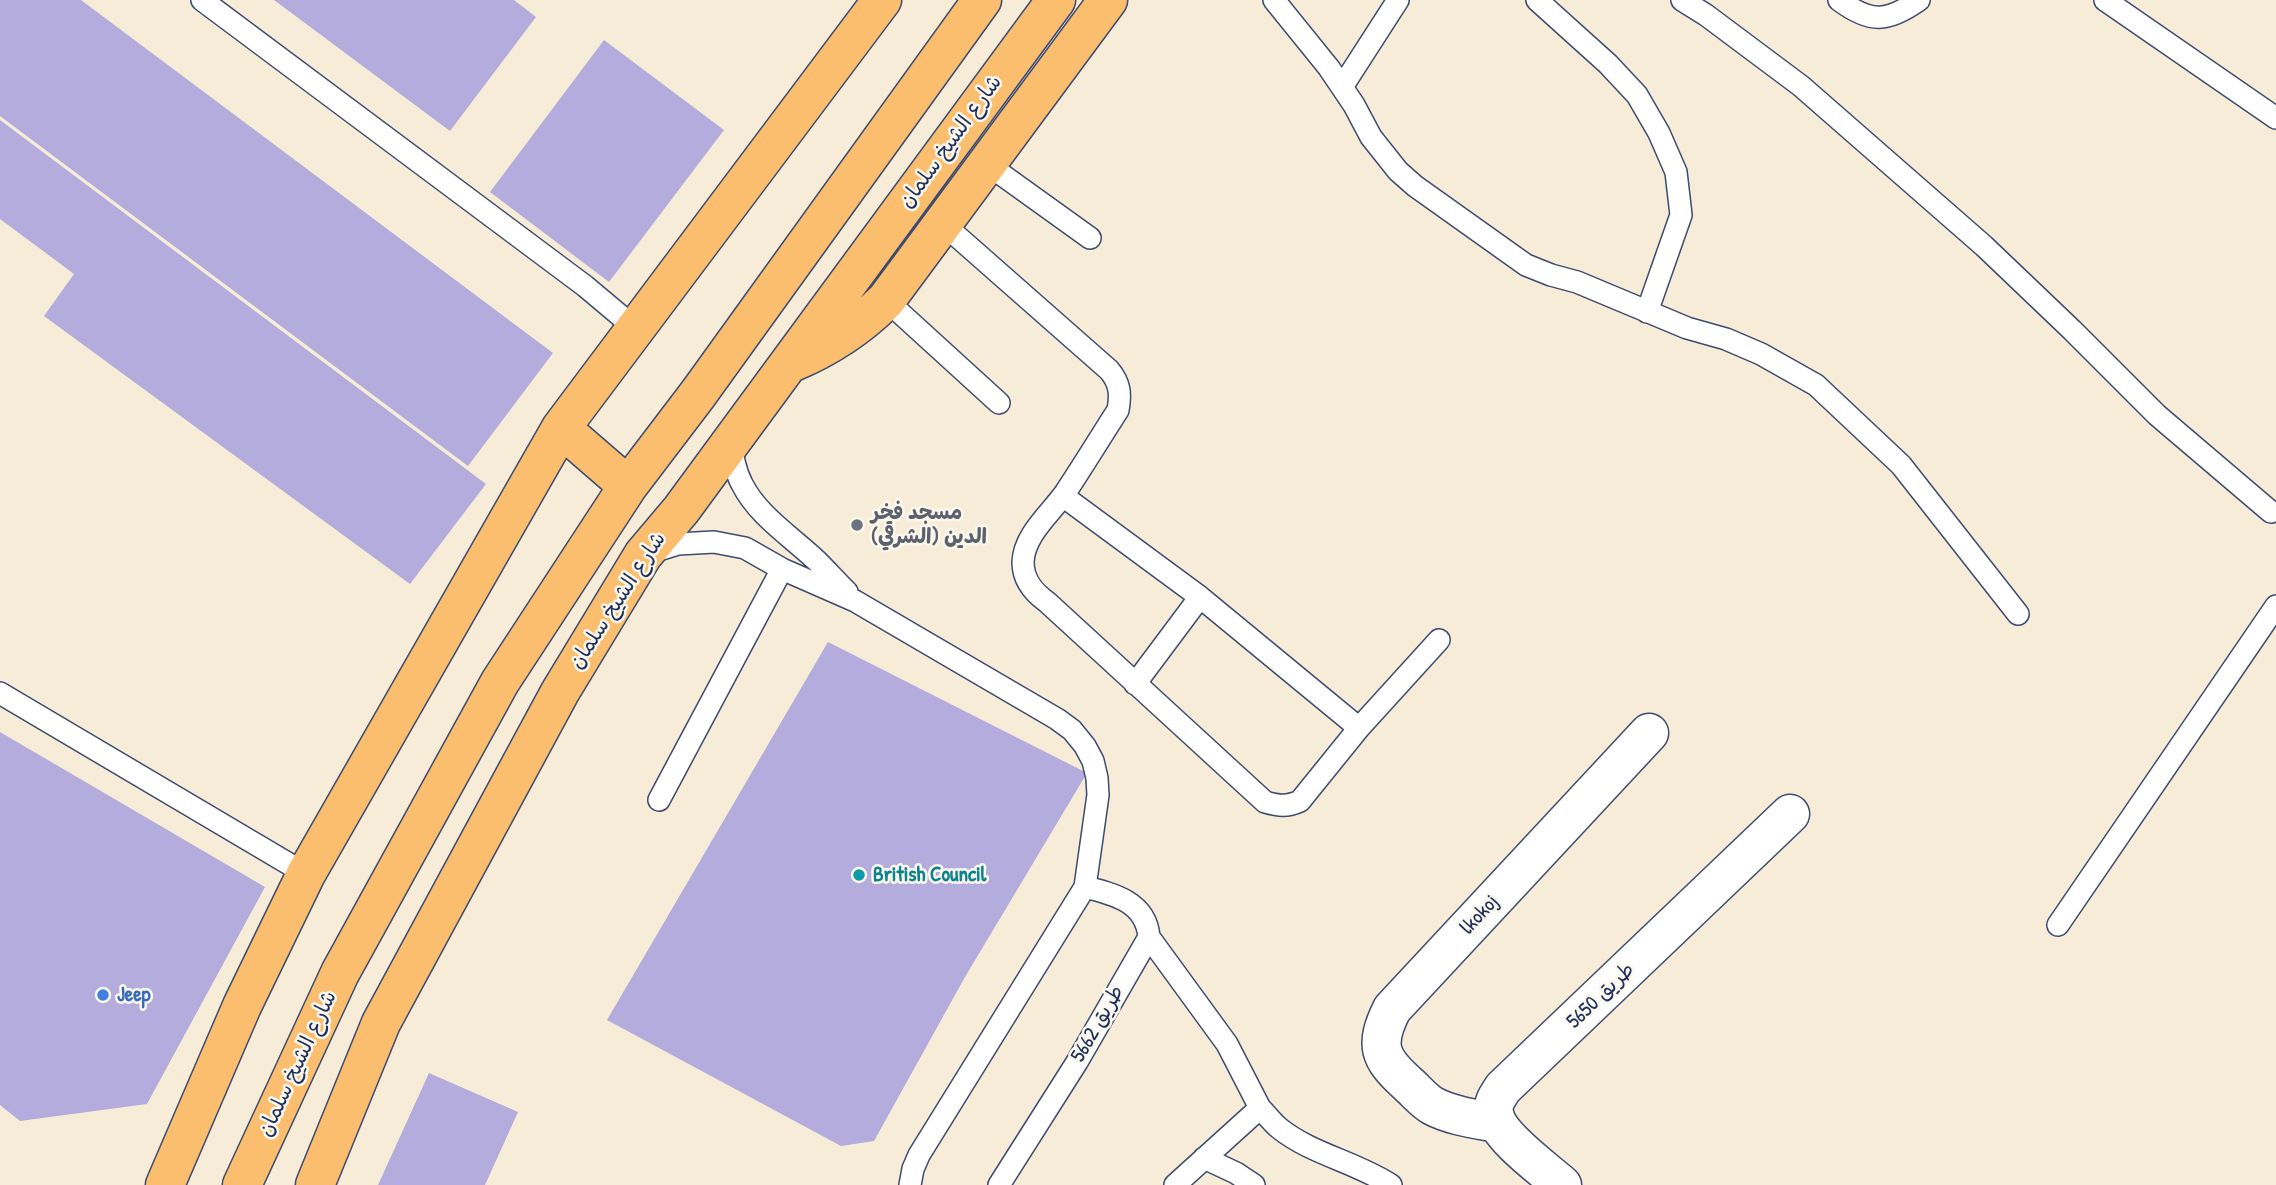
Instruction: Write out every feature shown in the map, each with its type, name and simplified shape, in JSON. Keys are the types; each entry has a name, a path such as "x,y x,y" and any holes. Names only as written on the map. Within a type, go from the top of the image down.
{"main road":[{"path":"164,1185 242,1006 306,874 561,428 882,0"},
{"name":"شارع الشيخ سلمان","path":"242,1185 340,973 500,682 628,486 698,394 982,0"},
{"name":"شارع الشيخ سلمان","path":"315,1185 381,1023 560,692 643,555 731,443 1056,0"},
{"path":"788,364 818,352 845,336 886,300 1108,0"},
{"path":"561,428 628,486"}],"street":[{"name":"lkokoj","path":"1497,1123 1463,1116 1432,1105 1389,1067 1381,1045 1382,1029 1392,1009 1649,733"},
{"name":"طريق 5650","path":"1497,1123 1495,1101 1503,1088 1790,814"},
{"path":"1497,1123 1508,1137 1562,1185"}],"lane":[{"path":"202,0 574,278 635,328"},
{"path":"1274,0 1342,87 1371,138 1398,171 1415,186 1526,265 1577,282 1687,328 1726,339 1761,354 1816,384 1900,465 2018,614"},
{"path":"1342,87 1398,0"},
{"path":"1537,0 1608,64 1637,95 1659,133 1676,172 1681,215 1647,312"},
{"path":"1682,0 1801,86 1984,246 2157,415 2271,512"},
{"path":"1839,0 1868,18 1887,18 1919,0"},
{"path":"2105,0 2276,118"},
{"path":"987,164 1090,238"},
{"path":"942,223 1109,370 1118,383 1118,410 1026,548 1024,574 1029,585 1265,802 1289,806 1300,801 1359,728 1440,640"},
{"path":"886,300 999,402"},
{"path":"731,443 738,475 754,503 816,560 855,601"},
{"path":"1063,496 1200,597 1359,728"},
{"path":"643,555 678,544 715,542 745,548 782,569 855,601 1057,719 1072,730 1086,746 1093,761 1098,795 1085,887 919,1155 910,1185"},
{"path":"659,800 782,569"},
{"path":"1135,684 1200,597"},
{"path":"2059,925 2276,606"},
{"path":"0,693 306,874"},
{"path":"1085,887 1117,895 1140,912 1148,927 1149,937 1227,1044 1259,1108 1279,1128 1391,1185"},
{"name":"طريق 5662","path":"999,1185 1077,1062 1149,937"},
{"path":"1175,1185 1259,1108"},
{"path":"1204,1158 1254,1185"}],"building":[{"path":"0,0 81,0 553,353 468,466 0,116"},
{"path":"274,0 514,0 536,17 450,131"},
{"path":"604,40 724,130 609,282 490,192"},
{"path":"0,120 486,484 410,584 44,316 74,274 0,219"},
{"name":"British Council","path":"828,642 1087,773 965,977 874,1141 841,1146 607,1020"},
{"name":"Jeep","path":"0,732 265,887 147,1104 20,1121 0,1105"},
{"path":"429,1073 518,1112 485,1185 378,1185"}],"place":[{"name":"مسجد فخر الدين (الشرقي)","path":"857,525"},
{"name":"British Council","path":"859,875"},
{"name":"Jeep","path":"103,995"}]}
